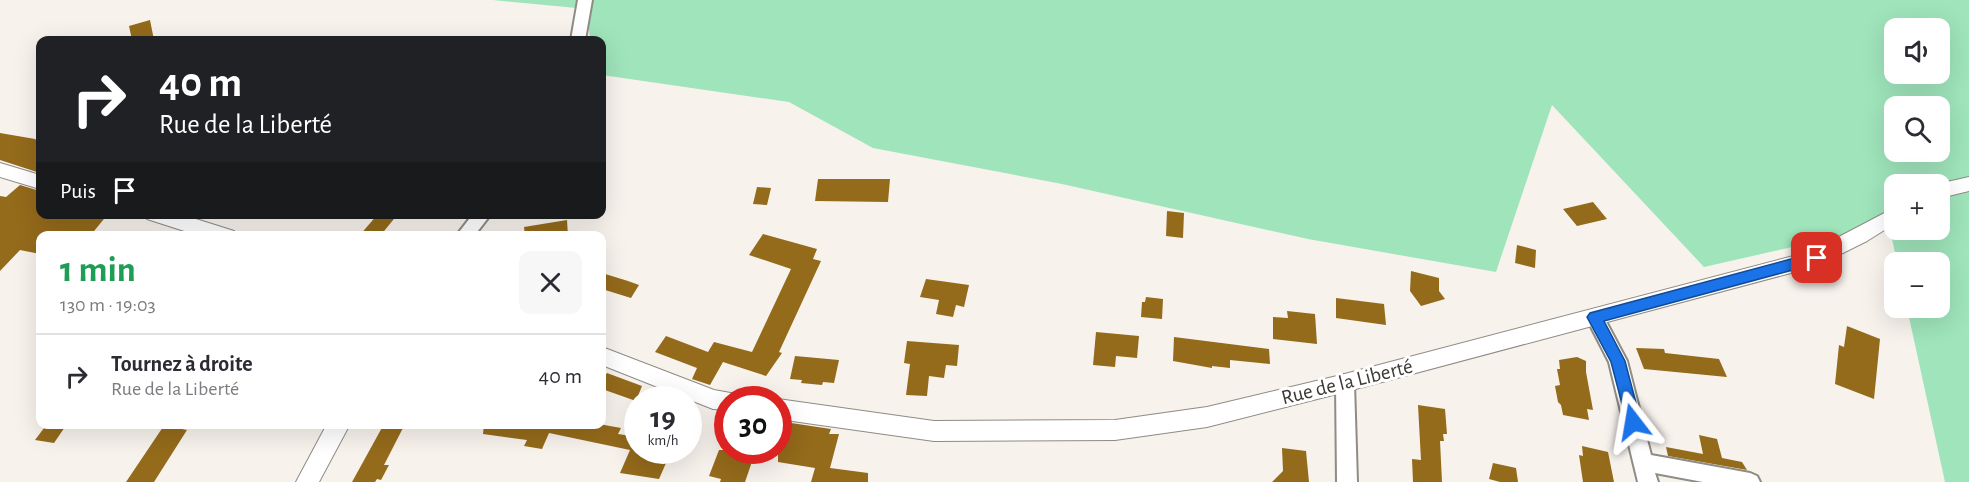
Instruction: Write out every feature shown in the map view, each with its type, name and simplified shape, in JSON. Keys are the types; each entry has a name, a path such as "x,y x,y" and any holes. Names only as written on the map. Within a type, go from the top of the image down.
{"street":[{"path":"579,36 585,0"},
{"path":"0,170 36,181"},
{"path":"1950,189 1969,184"},
{"path":"170,219 210,231"},
{"path":"468,231 479,219"},
{"name":"Rue de la Liberté","path":"792,411 934,431 1114,430 1207,417 1346,383 1817,258 1884,221"},
{"path":"1595,317 1618,361 1647,482"},
{"path":"606,358 714,399"},
{"path":"1346,383 1347,482"},
{"path":"307,482 336,429"},
{"path":"1644,462 1750,482"}],"green space":[{"path":"493,0 1969,0 1969,482 1945,482 1909,318 1950,318 1950,252 1895,252 1892,240 1950,240 1950,174 1884,174 1884,226 1704,267 1552,105 1496,272 1308,239 1062,184 873,148 789,102 606,76 606,36 590,36 587,9"}],"building":[{"path":"150,20 153,36 131,36 129,26"},
{"path":"0,133 36,140 36,172 0,160"},
{"path":"818,179 890,179 888,202 815,201"},
{"path":"20,185 36,190 36,219 104,219 94,231 36,231 36,253 20,250 0,271 0,196 6,197"},
{"path":"757,187 771,188 767,205 753,204"},
{"path":"1593,202 1607,219 1577,226 1563,209"},
{"path":"1167,211 1184,213 1183,238 1166,236"},
{"path":"374,219 394,219 384,231 363,231"},
{"path":"567,220 568,231 524,231 524,227"},
{"path":"763,234 817,249 813,259 821,261 779,352 782,353 766,376 723,362 710,385 692,379 697,368 655,352 666,336 708,352 714,342 752,352 791,269 749,255"},
{"path":"1517,245 1536,250 1535,268 1515,263"},
{"path":"1411,271 1439,278 1439,291 1445,299 1421,306 1410,291"},
{"path":"606,274 639,285 631,298 606,290"},
{"path":"926,279 969,285 964,307 956,305 953,317 936,314 939,300 920,297"},
{"path":"1146,297 1163,299 1162,319 1141,317 1142,302 1145,302"},
{"path":"1336,298 1384,304 1386,325 1336,318"},
{"path":"1287,311 1315,314 1317,344 1273,339 1273,317 1288,318"},
{"path":"1847,326 1880,339 1874,399 1835,384 1839,345 1844,347"},
{"path":"1096,332 1139,336 1137,358 1116,356 1115,367 1093,365"},
{"path":"1174,337 1269,349 1270,364 1230,360 1230,368 1212,366 1212,368 1173,361"},
{"path":"907,341 959,345 957,366 946,365 944,378 929,376 927,396 906,395 910,364 904,363"},
{"path":"1636,348 1664,349 1665,353 1719,359 1727,377 1644,369"},
{"path":"795,356 839,360 834,383 823,382 822,385 801,383 802,380 790,379"},
{"path":"1577,357 1586,361 1593,410 1587,409 1589,420 1563,415 1558,402 1555,386 1560,385 1557,369 1560,369 1559,360"},
{"path":"607,373 642,386 624,386 624,397 606,390"},
{"path":"1418,405 1445,409 1447,434 1443,434 1444,441 1440,441 1442,482 1413,482 1412,459 1421,460"},
{"path":"792,423 831,429 829,434 839,434 830,468 868,473 868,482 811,482 815,468 790,464"},
{"path":"606,425 621,428 618,434 624,435 624,449 549,433 542,449 524,446 527,440 483,434 484,429 606,429"},
{"path":"43,429 64,429 54,443 35,440"},
{"path":"162,429 187,430 154,482 126,482"},
{"path":"381,429 402,429 384,465 389,465 381,480 352,482"},
{"path":"1699,435 1717,439 1722,458 1742,462 1747,470 1668,456 1666,447 1703,454"},
{"path":"1582,446 1608,452 1614,482 1583,482 1579,455 1583,456"},
{"path":"1282,448 1306,451 1309,482 1272,482 1283,471"},
{"path":"714,463 751,464 745,482 720,482 721,479 709,476"},
{"path":"1493,463 1516,468 1518,482 1500,482 1489,479"},
{"path":"624,464 666,464 659,479 620,473"}],"route":[{"path":"1633,422 1618,361 1595,317 1817,258"}]}
